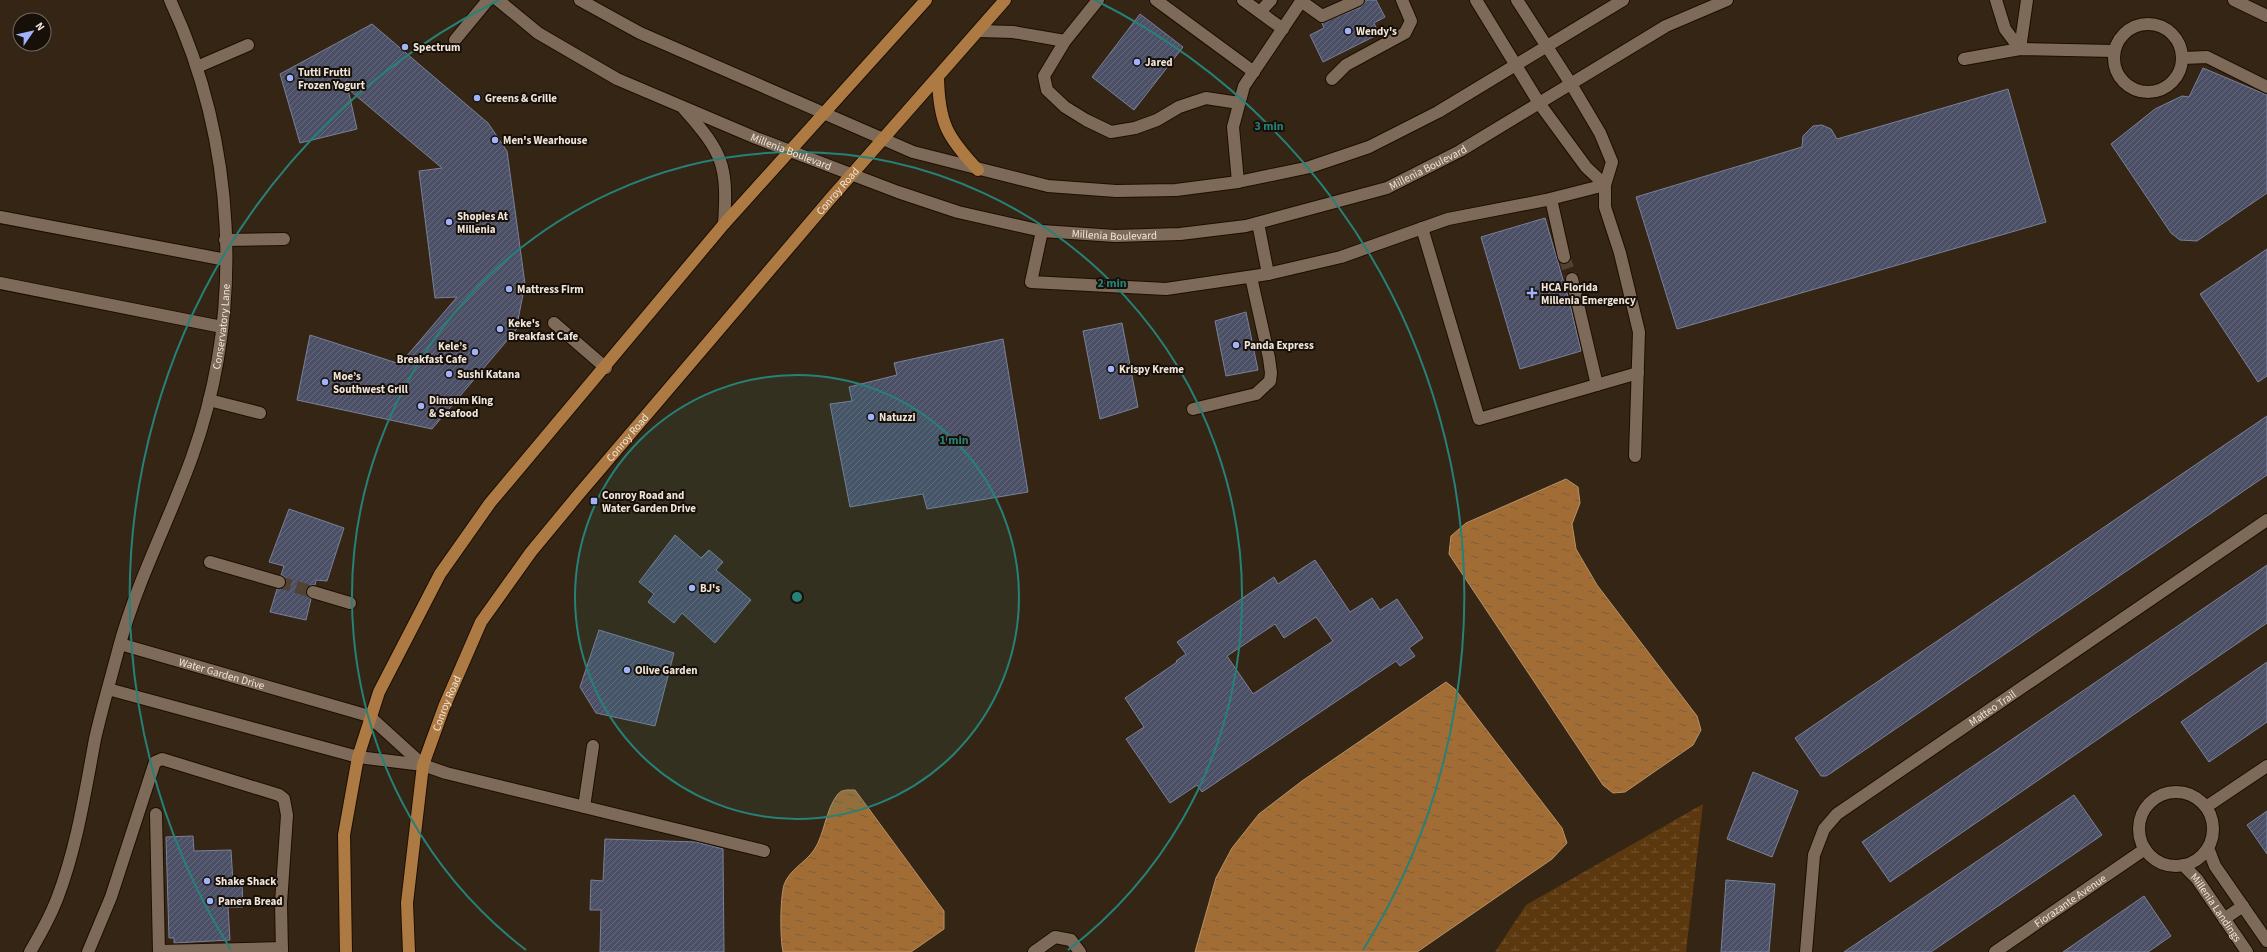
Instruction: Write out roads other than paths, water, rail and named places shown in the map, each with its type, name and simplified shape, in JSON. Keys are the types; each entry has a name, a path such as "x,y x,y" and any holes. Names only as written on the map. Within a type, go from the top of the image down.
{"main road":[{"path":"346,952 344,835 358,756 369,716 378,692 440,574 490,503 606,368 724,224 926,0"},
{"name":"Conroy Road","path":"409,952 407,904 423,765 444,708 481,622 531,552 852,174 1005,0"},
{"path":"938,78 938,104 943,124 958,148 978,170"}],"street":[{"name":"Conservatory Lane","path":"120,644 133,600 192,456 209,400 222,327 226,260 224,202 218,156 197,67 170,0"},
{"path":"455,40 488,0"},
{"name":"Millenia Boulevard","path":"498,0 538,34 616,79 790,151 958,212 1042,231 1115,236 1180,234 1258,223 1386,188 1460,151 1666,26 1727,0"},
{"path":"580,0 640,33 783,94 822,114 913,152 978,170 1048,186 1116,191 1176,190 1238,182 1310,168 1369,147 1438,112 1623,0"},
{"path":"1098,0 1065,41 1044,76 1047,90 1065,107 1086,120 1111,132 1135,128 1157,120 1179,107 1206,98 1239,103"},
{"path":"1156,0 1254,72"},
{"path":"1243,0 1283,28"},
{"path":"1260,12 1271,0"},
{"path":"1238,182 1233,127 1244,86 1302,0 1322,16 1358,0"},
{"path":"1332,80 1346,65 1405,33 1411,21 1402,0"},
{"path":"1476,0 1538,103 1586,167 1605,185"},
{"path":"1517,0 1571,84 1600,133 1612,162 1605,185 1605,207 1620,253 1639,332 1635,456"},
{"path":"1996,0 2004,29 2020,49"},
{"path":"2020,49 2027,0"},
{"path":"2234,0 2267,16"},
{"path":"2142,24 2154,24 2165,28 2174,36 2180,46 2182,58 2177,77 2164,89 2152,93 2137,91 2126,86 2118,76 2114,63 2114,51 2117,43 2129,30 2142,24"},
{"path":"979,31 1020,32 1065,41"},
{"path":"197,67 248,45"},
{"path":"1964,59 2020,49 2114,51"},
{"path":"2182,58 2207,57 2267,87"},
{"path":"682,107 710,139 724,167 727,192 724,224"},
{"path":"1042,231 1031,282 1166,289 1268,274 1341,257 1448,219 1551,199 1605,185"},
{"path":"1551,199 1564,257"},
{"path":"0,217 226,260"},
{"path":"1258,223 1268,274"},
{"path":"1422,228 1479,419 1638,373"},
{"path":"225,240 284,239"},
{"path":"1193,408 1256,394 1270,381 1270,365 1251,277"},
{"path":"1572,279 1597,384"},
{"path":"0,283 222,327"},
{"path":"554,323 606,368"},
{"path":"209,400 260,413"},
{"name":"Matteo Trail","path":"1806,952 1814,855 1824,829 1837,814 2267,520"},
{"path":"210,562 279,582"},
{"path":"313,592 350,603"},
{"path":"30,952 57,899 80,825 96,736 120,644"},
{"name":"Water Garden Drive","path":"120,644 369,716"},
{"path":"108,689 358,756 423,765 584,807 764,851"},
{"path":"369,716 423,765"},
{"path":"584,807 593,746"},
{"path":"88,952 111,897 155,762 162,759 279,795 284,799 287,815 281,903 282,950 159,951 156,814"},
{"path":"2206,807 2267,766"},
{"path":"2180,791 2199,799 2206,807 2211,817 2213,828 2212,839 2208,848 2201,856 2183,865 2172,866 2162,863 2145,849 2140,840 2139,824 2144,809 2159,795 2180,791"},
{"name":"Millenia Landings","path":"2208,848 2215,866 2267,941"},
{"name":"Fiorazante Avenue","path":"1995,952 2145,849"},
{"name":"Millenia Landings","path":"2183,865 2197,880 2247,952"},
{"path":"2224,919 2243,906"},
{"path":"1034,952 1055,937 1071,940 1080,952"}],"water":[{"path":"1566,479 1578,487 1580,503 1572,524 1576,549 1597,585 1697,716 1701,730 1693,745 1625,792 1613,793 1603,785 1449,554 1451,536 1466,523"},
{"path":"1446,682 1455,689 1562,828 1567,843 1552,859 1417,952 1195,952 1216,878 1232,848 1259,814 1302,781"},
{"path":"848,790 855,790 944,911 944,929 911,952 783,952 781,918 783,891 786,880 818,844 830,807 838,794"}],"tunnel":[{"path":"1564,257 1572,279"},
{"path":"279,582 313,592"}],"place":[{"name":"Wendy's","path":"1348,31"},
{"name":"Spectrum","path":"405,47"},
{"name":"Jared","path":"1137,62"},
{"name":"Tutti Frutti Frozen Yogurt","path":"290,78"},
{"name":"Greens & Grille","path":"477,98"},
{"name":"Men's Wearhouse","path":"495,140"},
{"name":"Shopies At Millenia","path":"449,222"},
{"name":"Mattress Firm","path":"509,289"},
{"name":"HCA Florida Millenia Emergency","path":"1532,293"},
{"name":"Keke's Breakfast Cafe","path":"500,329"},
{"name":"Panda Express","path":"1236,345"},
{"name":"Kele’s Breakfast Cafe","path":"475,352"},
{"name":"Krispy Kreme","path":"1111,369"},
{"name":"Sushi Katana","path":"449,374"},
{"name":"Moe’s Southwest Grill","path":"325,382"},
{"name":"Dimsum King & Seafood","path":"421,406"},
{"name":"Natuzzi","path":"871,417"},
{"name":"Conroy Road and Water Garden Drive","path":"594,501"},
{"name":"BJ's","path":"692,588"},
{"name":"Olive Garden","path":"627,670"},
{"name":"Shake Shack","path":"207,881"},
{"name":"Panera Bread","path":"210,901"}]}
